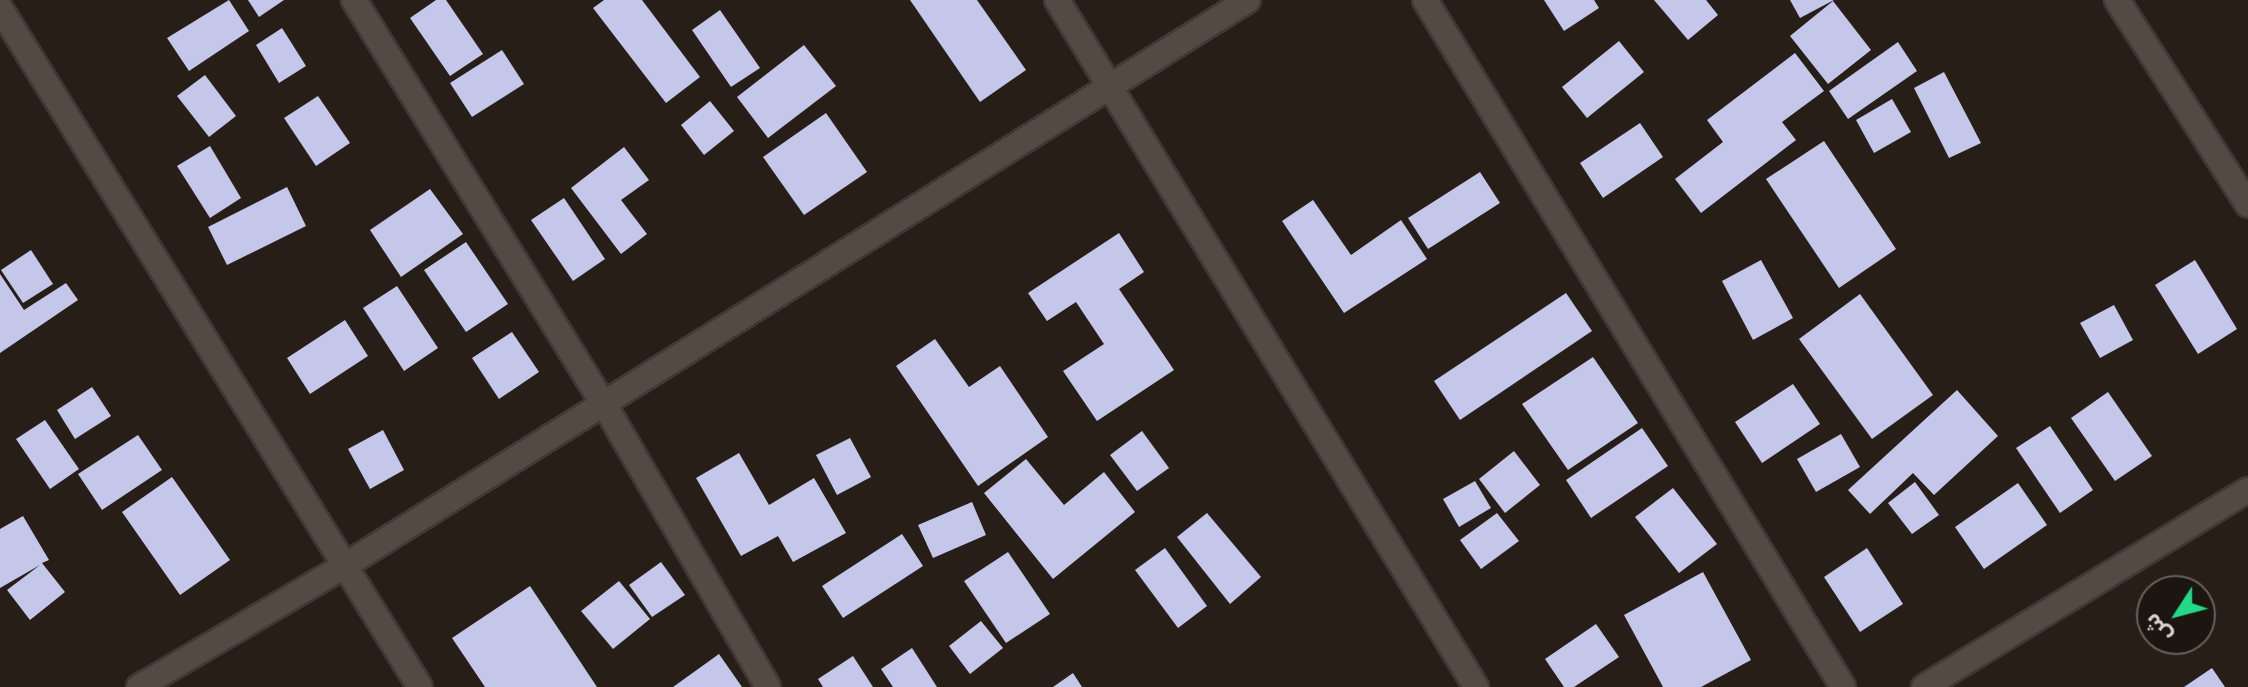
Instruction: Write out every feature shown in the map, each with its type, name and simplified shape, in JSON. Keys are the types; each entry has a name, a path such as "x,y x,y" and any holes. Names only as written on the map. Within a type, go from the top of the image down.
{"street":[{"path":"354,0 604,404 768,687"},
{"path":"1057,0 1476,687"},
{"path":"139,687 346,565 1248,0"},
{"path":"1425,0 1843,687"},
{"path":"2117,0 2248,205"},
{"path":"0,8 420,687"},
{"path":"1924,687 2248,490"}],"building":[{"path":"229,0 249,31 189,71 167,38"},
{"path":"248,0 284,0 259,17"},
{"path":"436,0 446,0 483,54 450,76 410,18"},
{"path":"604,0 642,0 700,77 666,103 593,8"},
{"path":"910,0 977,0 1026,70 980,102"},
{"path":"1544,0 1594,0 1599,8 1564,31"},
{"path":"1654,0 1706,0 1718,15 1688,40"},
{"path":"1790,0 1834,0 1800,18"},
{"path":"1833,1 1871,50 1828,84 1790,36"},
{"path":"720,10 760,68 731,87 692,30"},
{"path":"282,28 306,66 279,83 256,45"},
{"path":"1619,41 1644,72 1587,118 1562,87"},
{"path":"1898,42 1917,71 1848,119 1829,91"},
{"path":"804,45 836,86 768,138 737,97"},
{"path":"502,50 524,84 472,117 450,83"},
{"path":"1795,53 1824,91 1782,122 1796,140 1701,213 1675,179 1723,142 1707,120"},
{"path":"1944,72 1981,143 1949,158 1914,88"},
{"path":"205,75 236,116 209,137 177,96"},
{"path":"318,96 350,143 316,166 284,118"},
{"path":"1892,99 1911,132 1874,153 1856,120"},
{"path":"710,101 734,131 704,155 681,125"},
{"path":"826,113 867,172 804,215 763,157"},
{"path":"1640,123 1663,157 1603,198 1580,163"},
{"path":"1824,141 1896,249 1839,288 1766,179"},
{"path":"210,146 241,198 210,218 177,166"},
{"path":"624,147 649,180 621,200 647,234 621,254 571,188"},
{"path":"1480,172 1500,203 1428,249 1408,218"},
{"path":"287,187 306,226 227,265 208,227"},
{"path":"430,189 463,234 401,277 370,230"},
{"path":"564,198 605,259 573,281 531,220"},
{"path":"1313,200 1351,255 1401,220 1427,259 1344,313 1282,221"},
{"path":"1119,233 1144,272 1119,289 1174,370 1097,421 1063,371 1104,344 1076,302 1047,321 1028,293"},
{"path":"466,242 508,304 466,332 424,270"},
{"path":"31,250 53,284 23,303 1,270"},
{"path":"1761,260 1793,318 1753,340 1722,281"},
{"path":"2195,260 2237,329 2198,354 2155,285"},
{"path":"0,274 24,310 66,283 78,300 0,353"},
{"path":"397,286 438,348 404,371 363,308"},
{"path":"1566,293 1592,331 1460,420 1434,381"},
{"path":"1860,294 1933,395 1872,439 1799,339"},
{"path":"2114,305 2133,340 2100,358 2080,323"},
{"path":"345,320 368,356 310,394 287,358"},
{"path":"512,332 539,372 499,399 472,358"},
{"path":"935,339 969,387 1000,366 1048,437 978,486 896,366"},
{"path":"1593,357 1638,423 1568,470 1522,404"},
{"path":"1793,384 1820,424 1762,463 1735,422"},
{"path":"92,387 111,416 75,439 57,410"},
{"path":"1957,390 1998,436 1934,495 1913,473 1870,514 1848,490"},
{"path":"2108,392 2152,456 2115,481 2071,418"},
{"path":"45,420 79,469 50,489 16,439"},
{"path":"2050,426 2093,490 2060,513 2016,448"},
{"path":"1642,428 1668,466 1591,518 1566,480"},
{"path":"383,430 404,470 370,489 348,449"},
{"path":"1142,431 1169,468 1137,491 1110,455"},
{"path":"1841,434 1860,467 1816,492 1797,459"},
{"path":"138,435 162,470 102,510 78,474"},
{"path":"850,438 871,477 837,495 816,455"},
{"path":"1514,451 1540,485 1505,513 1479,479"},
{"path":"739,453 769,505 814,478 846,533 793,562 778,536 741,556 696,478"},
{"path":"1026,459 1064,505 1104,472 1135,512 1053,579 984,493"},
{"path":"172,477 230,560 180,595 122,512"},
{"path":"1475,481 1491,508 1459,527 1443,499"},
{"path":"1915,482 1939,515 1912,534 1888,503"},
{"path":"2018,483 2047,525 1984,569 1955,527"},
{"path":"1673,488 1717,544 1679,573 1635,517"},
{"path":"972,502 986,535 933,558 918,525"},
{"path":"1207,513 1261,577 1230,604 1177,537"},
{"path":"1497,513 1519,541 1481,569 1460,540"},
{"path":"23,516 49,560 42,563 65,592 30,620 7,590 40,565 0,588 0,529"},
{"path":"902,534 923,566 843,618 822,586"},
{"path":"1165,548 1207,606 1178,628 1135,570"},
{"path":"1867,548 1903,604 1860,632 1824,577"},
{"path":"1008,552 1050,614 1006,643 964,581"},
{"path":"661,562 685,595 652,617 629,585"},
{"path":"1703,572 1751,660 1701,687 1663,687 1624,615"},
{"path":"619,581 650,619 613,649 581,611"},
{"path":"530,586 597,687 485,687 452,638"},
{"path":"981,621 1003,648 970,674 949,646"},
{"path":"1596,624 1619,657 1574,687 1564,687 1545,659"},
{"path":"912,648 937,687 893,687 881,669"},
{"path":"719,654 742,687 673,687"},
{"path":"853,656 873,687 823,687 818,679"},
{"path":"2212,668 2225,687 2184,687"},
{"path":"1073,673 1082,687 1053,687"}]}
